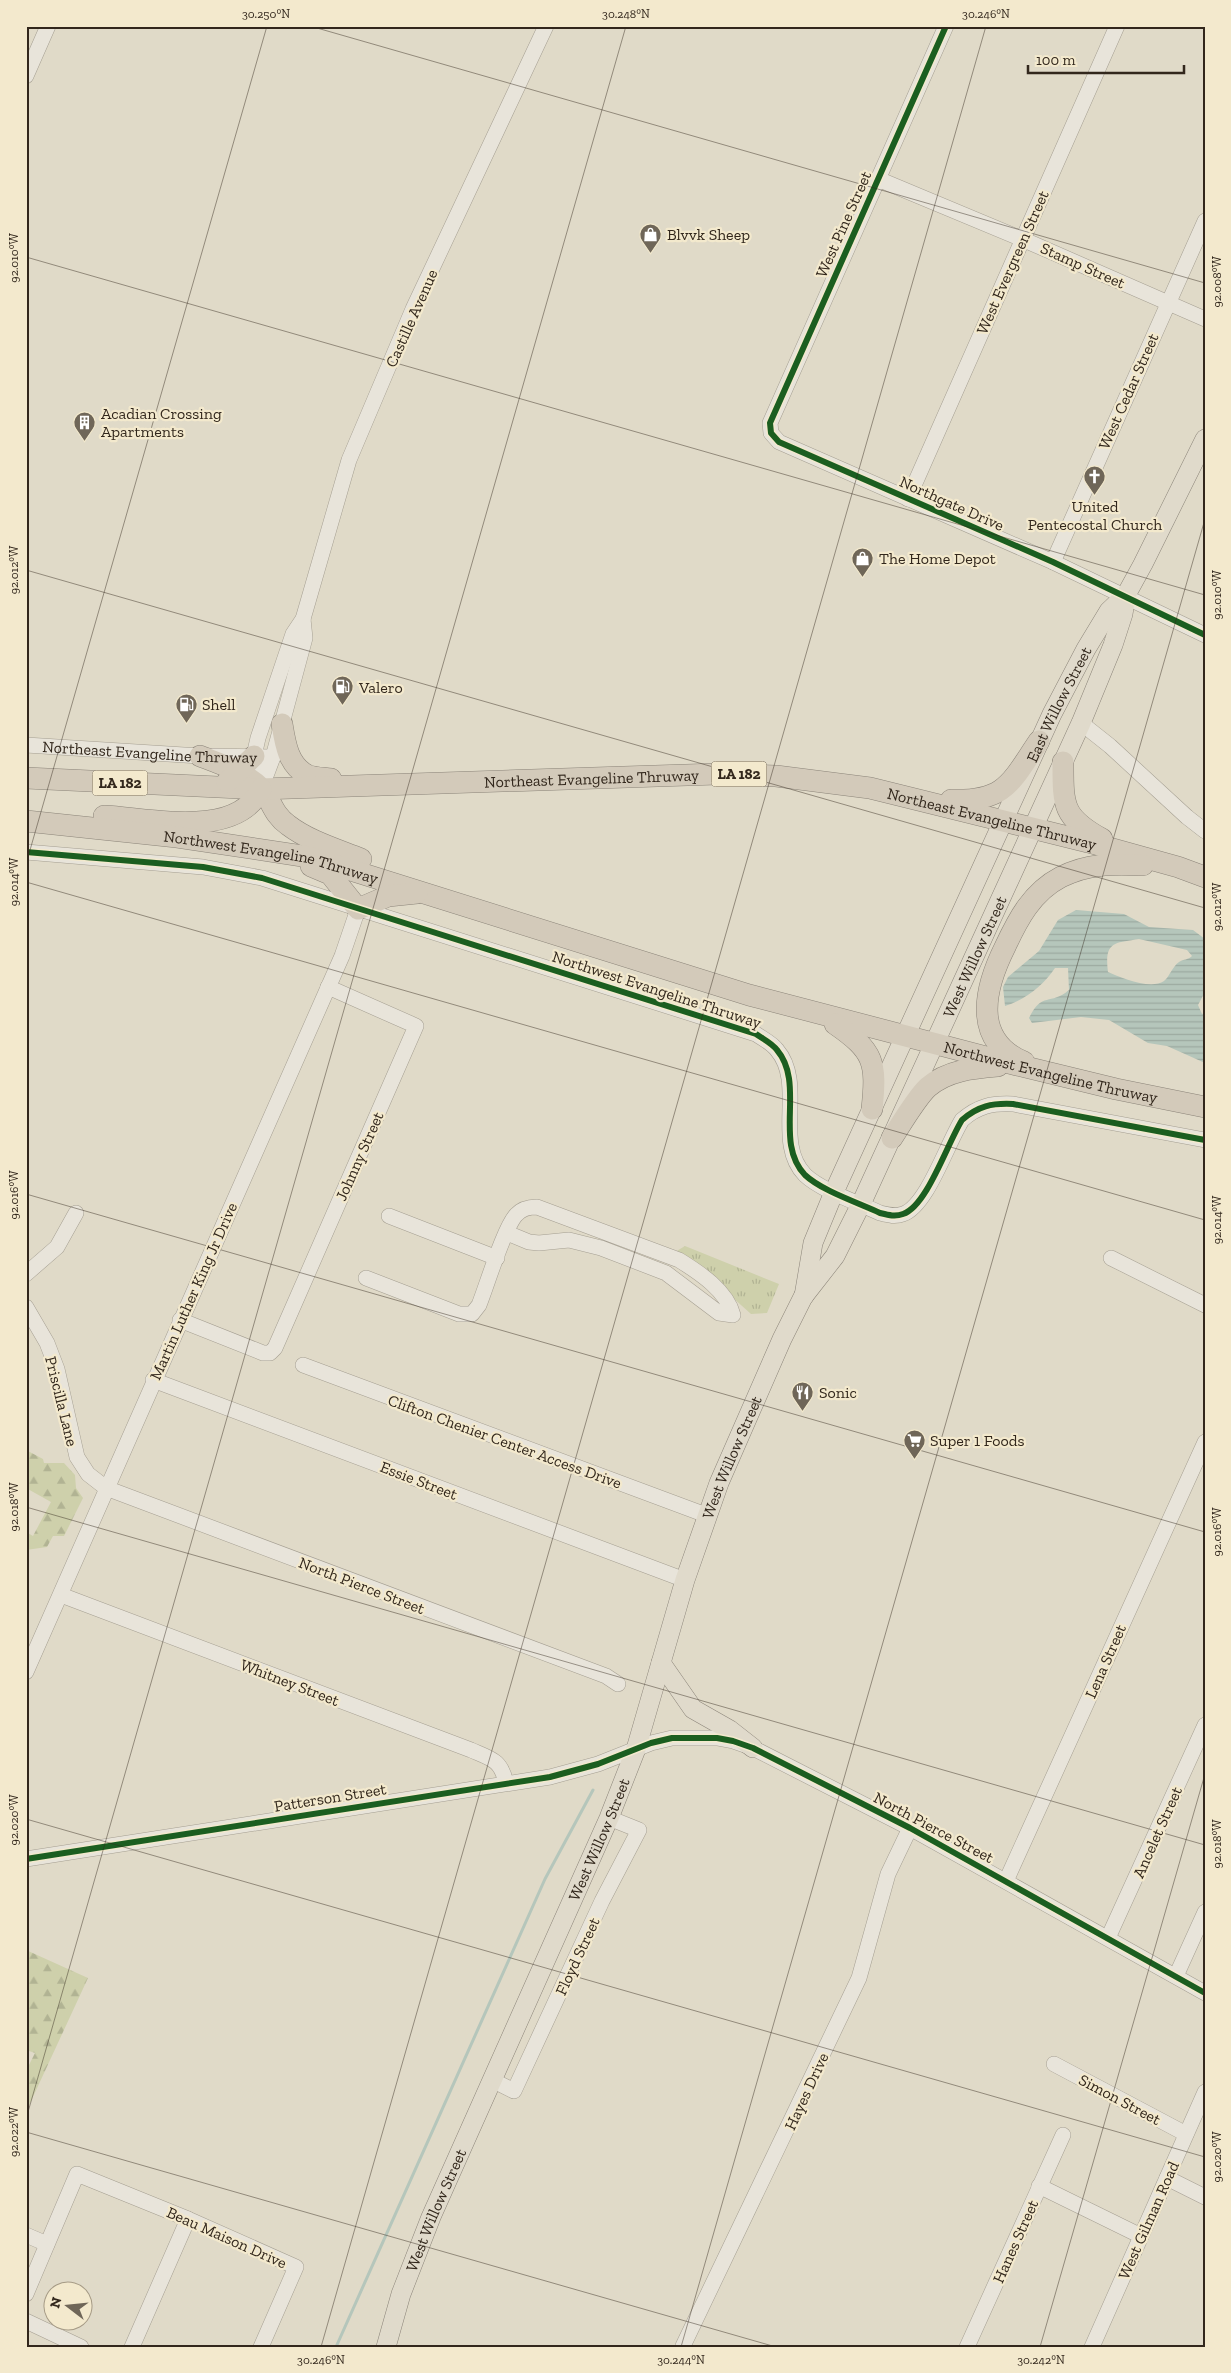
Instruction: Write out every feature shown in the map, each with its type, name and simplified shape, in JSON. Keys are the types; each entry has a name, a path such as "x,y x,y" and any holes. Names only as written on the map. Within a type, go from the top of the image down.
{"highway":[{"path":"282,724 286,750 307,775 360,785"},
{"path":"917,798 965,800 990,797 1009,784 1039,741"},
{"path":"200,756 237,772 262,789 272,809 286,824 310,839 521,923"},
{"path":"214,788 226,783 237,772 263,756"},
{"path":"1063,762 1063,791 1067,809 1080,826 1124,851"},
{"name":"Northeast Evangeline Thruway","path":"26,778 262,789 718,774 776,776 828,782 917,798 1124,851 1205,877"},
{"path":"26,813 202,823 222,819 234,814 257,797 262,789"},
{"name":"Northwest Evangeline Thruway","path":"26,821 237,845 281,854 309,857 425,892 703,982 1017,1065 1205,1107"},
{"path":"281,854 330,874 358,908 388,896 425,892"},
{"path":"1054,1074 1013,1057 1001,1046 988,1019 988,989 1018,920 1039,893 1062,877 1085,868 1101,864 1178,867"},
{"path":"822,1015 860,1041 872,1062 875,1084 872,1109"},
{"path":"892,1138 928,1087 950,1075 970,1068 1017,1065"}],"main road":[{"name":"East Willow Street","path":"1002,820 1086,648 1109,611 1126,595 1164,526 1205,439"},
{"name":"East Willow Street","path":"1033,828 1081,723 1123,614 1126,595"},
{"path":"1081,723 1074,715 1071,705 1086,648"},
{"name":"West Willow Street","path":"804,1297 813,1243 834,1192 1002,820"},
{"name":"West Willow Street","path":"386,2347 401,2294 431,2216 609,1818 636,1749 706,1515 782,1340 804,1297 836,1256 892,1138 1033,828"},
{"path":"661,1663 694,1709 730,1730 753,1748"}],"street":[{"path":"26,76 48,26"},
{"name":"Castille Avenue","path":"262,789 263,756 278,675 293,634 302,619 349,460 414,309 546,26"},
{"name":"West Pine Street","path":"771,433 770,423 946,26"},
{"name":"West Evergreen Street","path":"908,498 1117,26"},
{"name":"Stamp Street","path":"878,179 1022,239 1205,319"},
{"name":"West Cedar Street","path":"1053,562 1205,221"},
{"name":"Northgate Drive","path":"771,433 779,442 1053,562 1205,634"},
{"name":"Castille Avenue","path":"263,756 282,724 304,638 302,619"},
{"path":"1081,723 1110,746 1187,817 1205,830"},
{"name":"Northeast Evangeline Thruway","path":"26,745 200,756 263,756"},
{"name":"Northwest Evangeline Thruway","path":"26,852 231,872 262,878 756,1034 778,1050 786,1067 793,1150 799,1167 813,1181 891,1216 909,1212 918,1205 962,1120 979,1107 993,1103 1013,1104 1205,1140"},
{"name":"Martin Luther King Jr Drive","path":"26,1672 153,1380 342,956 358,908"},
{"name":"Johnny Street","path":"180,1320 266,1354 276,1348 416,1026 328,987"},
{"path":"366,1278 467,1315 472,1314 479,1305 507,1233 515,1215 522,1210 537,1207 604,1240 666,1273 719,1313 733,1315 730,1301 679,1260 604,1240 569,1240 540,1244 529,1242 507,1233"},
{"path":"26,1274 57,1247 76,1213"},
{"path":"389,1216 497,1258"},
{"path":"1111,1258 1205,1305"},
{"path":"679,1282 690,1267"},
{"name":"Priscilla Lane","path":"26,1308 47,1343 57,1369 71,1439 77,1457 88,1474 106,1488"},
{"name":"Clifton Chenier Center Access Drive","path":"303,1365 706,1515"},
{"name":"Essie Street","path":"153,1380 685,1580"},
{"name":"Lena Street","path":"1006,1881 1205,1442"},
{"name":"North Pierce Street","path":"106,1488 606,1676 618,1684"},
{"name":"Whitney Street","path":"61,1595 472,1750 498,1762 504,1773 506,1783"},
{"name":"Ancelet Street","path":"1108,1938 1205,1725"},
{"name":"North Pierce Street","path":"636,1749 665,1740 687,1737 717,1738 753,1748 910,1828 1205,1993"},
{"name":"Patterson Street","path":"26,1859 572,1772 636,1749"},
{"name":"Floyd Street","path":"492,2080 514,2091 602,1901 638,1830 609,1818"},
{"name":"Hayes Drive","path":"683,2346 859,1978 882,1892 910,1828"},
{"path":"1176,1976 1205,1912"},
{"name":"Simon Street","path":"1054,2064 1186,2134"},
{"name":"West Gilman Road","path":"1092,2347 1205,2092"},
{"name":"Hanes Street","path":"967,2347 1063,2135"},
{"name":"Beau Maison Drive","path":"47,2244 77,2174 188,2219 296,2266 261,2347"},
{"path":"1167,2178 1205,2197"},
{"path":"1040,2186 1142,2236"},
{"path":"132,2347 188,2219"},
{"path":"26,2235 47,2244 26,2294"},
{"path":"26,2321 81,2347"}],"green space":[{"path":"685,1246 779,1284 767,1313 751,1314 693,1262 675,1252"},
{"path":"26,1450 43,1459 44,1463 64,1463 75,1475 76,1488 83,1498 64,1536 53,1536 47,1547 26,1550 26,1532 33,1536 51,1502 26,1488"},
{"path":"26,1950 88,1978 26,2112 26,2071 35,2053 26,2050"}],"shaded area":[{"path":"1076,910 1124,914 1149,927 1193,930 1205,939 1205,992 1198,1005 1202,1014 1205,1013 1205,1063 1167,1046 1148,1043 1109,1020 1081,1017 1032,1023 1029,1018 1038,1004 1062,995 1069,990 1068,968 1055,968 1033,991 1020,1000 1005,1006 1003,987 1008,977 1039,951 1058,920","holes":["1139,939 1187,950 1192,956 1179,962 1166,979 1158,983 1144,984 1108,972 1107,962 1110,949 1113,945 1123,941"]}],"waterway":[{"path":"336,2347 545,1879 593,1790"}],"cycle path":[{"path":"946,26 770,423 771,433 779,442 1053,562 1205,635"},
{"path":"26,852 203,867 262,878 756,1034 777,1050 785,1064 789,1079 791,1146 796,1162 805,1175 821,1186 883,1214 900,1215 912,1209 936,1173 962,1120 974,1111 992,1105 1013,1104 1205,1140"},
{"path":"26,1859 550,1777 598,1764 651,1743 672,1738 717,1738 753,1748 910,1828 1205,1993"}],"place":[{"name":"Blvvk Sheep","path":"651,253"},
{"name":"Acadian Crossing Apartments","path":"85,441"},
{"name":"United Pentecostal Church","path":"1095,496"},
{"name":"The Home Depot","path":"863,577"},
{"name":"Valero","path":"343,706"},
{"name":"Shell","path":"186,723"},
{"name":"Sonic","path":"803,1411"},
{"name":"Super 1 Foods","path":"914,1459"}]}
